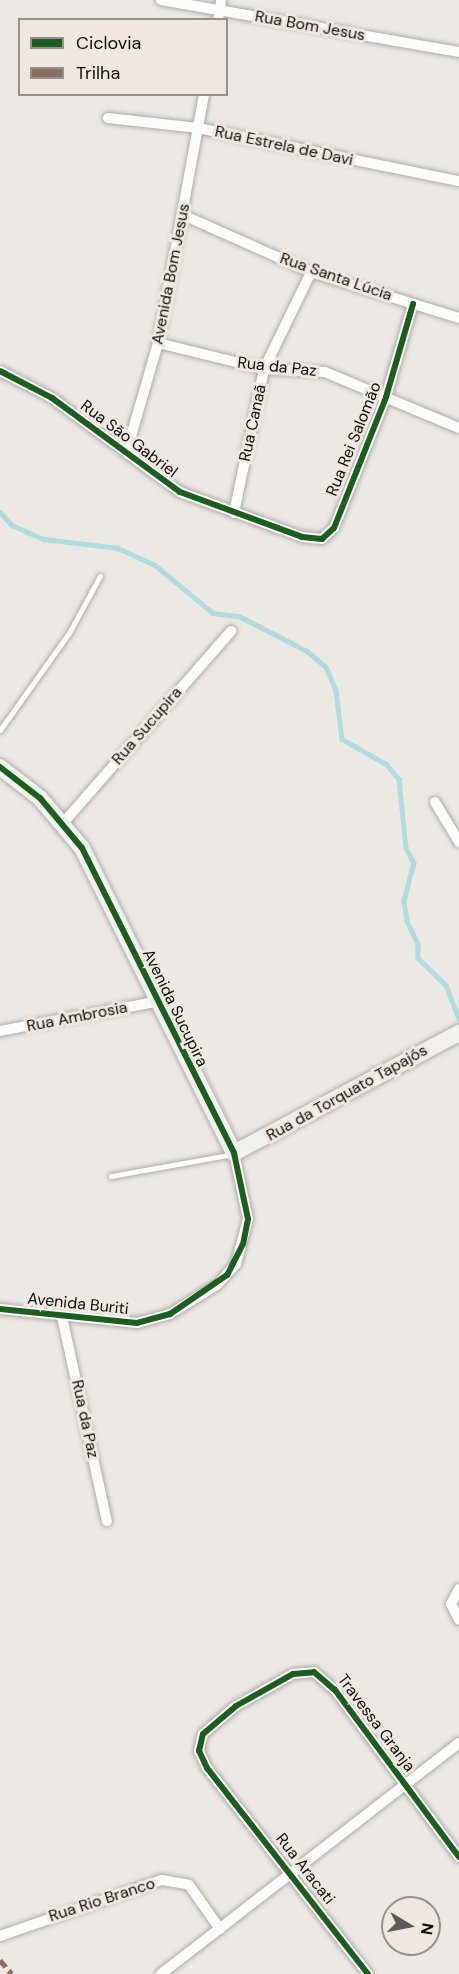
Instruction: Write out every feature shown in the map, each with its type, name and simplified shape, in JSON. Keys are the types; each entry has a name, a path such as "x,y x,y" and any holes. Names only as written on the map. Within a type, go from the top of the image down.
{"street":[{"name":"Rua Bom Jesus","path":"161,0 459,52"},
{"name":"Avenida Bom Jesus","path":"126,450 158,343 204,96"},
{"name":"Rua Estrela de Davi","path":"108,118 198,128 459,181"},
{"name":"Rua Santa Lúcia","path":"183,215 311,272 459,318"},
{"name":"Rua Canaã","path":"234,513 264,369 311,272"},
{"name":"Rua Rei Salomão","path":"338,516 386,397 413,304"},
{"name":"Rua da Paz","path":"158,343 264,369 325,372 459,428"},
{"name":"Rua São Gabriel","path":"0,371 52,398 126,450 156,479 234,513 315,540 327,537 338,516"},
{"name":"Rua Sucupira","path":"63,822 231,631"},
{"name":"Avenida Sucupira","path":"0,766 63,822 86,855 155,1002 234,1153"},
{"path":"435,802 459,842"},
{"name":"Rua Ambrosia","path":"0,1031 155,1002"},
{"name":"Rua da Torquato Tapajós","path":"234,1153 459,1032"},
{"name":"Avenida Buriti","path":"0,1309 126,1323 154,1320 222,1280 236,1264 248,1219 234,1153"},
{"name":"Rua da Paz","path":"62,1317 107,1521"},
{"path":"459,1588 451,1604 459,1620"},
{"name":"Travessa Granja","path":"217,1782 199,1751 202,1734 236,1706 306,1670 325,1678 459,1857"},
{"path":"161,1974 459,1743"},
{"name":"Rua Aracati","path":"217,1782 292,1873 368,1974"},
{"name":"Rua Rio Branco","path":"0,1936 162,1880 189,1885 220,1929"}],"lane":[{"path":"0,730 69,633 100,576"},
{"path":"111,1176 234,1153"}],"waterway":[{"path":"0,512 12,525 44,539 118,548 155,565 213,613 239,616 307,651 326,667 336,691 342,739 386,764 399,779 406,848 414,863 404,901 407,921 418,944 418,958 446,985 459,1019"}],"marked path":[{"path":"0,1960 12,1974"}],"cycle path":[{"path":"0,371 52,398 180,492 302,537 322,539 334,528 386,397 413,304"},
{"path":"0,767 40,798 82,848 234,1153 248,1219 243,1244 227,1275 170,1314 137,1323 0,1309"},
{"path":"368,1974 207,1768 199,1751 203,1734 236,1706 293,1674 314,1672 335,1690 459,1857"}]}
